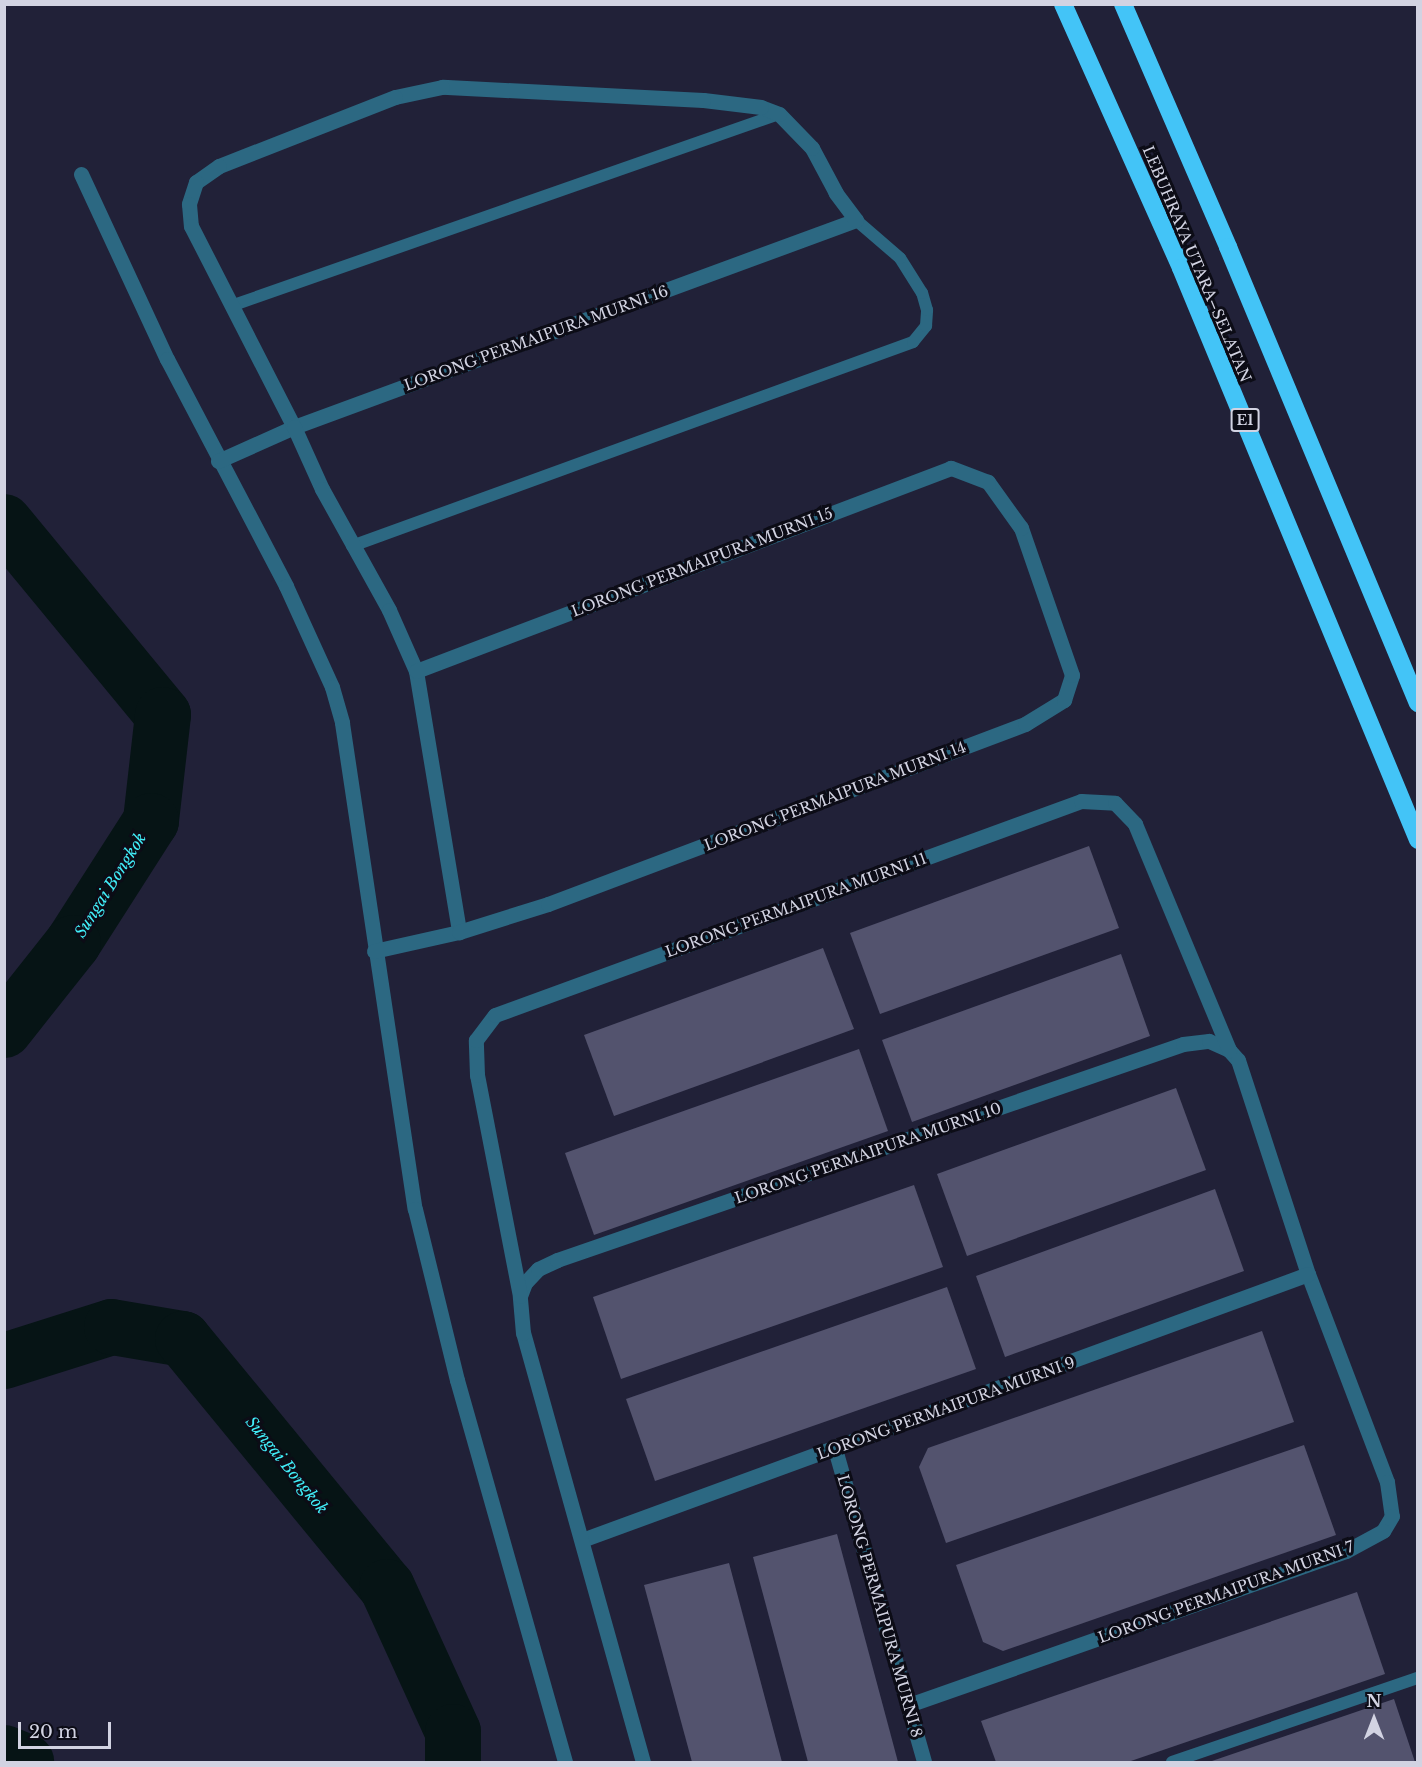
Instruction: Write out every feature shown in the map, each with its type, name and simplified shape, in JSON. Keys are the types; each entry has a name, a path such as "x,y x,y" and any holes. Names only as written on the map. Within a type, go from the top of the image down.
{"highway":[{"name":"LEBUHRAYA UTARA–SELATAN","path":"1064,4 1181,268 1418,840"},
{"path":"1123,4 1228,247 1418,703"}],"street":[{"path":"459,932 416,671 389,610 352,546 191,226 189,204 196,182 219,166 395,97 442,87 715,101 761,106 779,114 812,148 836,193 856,220"},
{"path":"81,174 218,461 286,586 332,687 342,723 405,1154 431,1279 565,1762"},
{"name":"LORONG PERMAIPURA MURNI 16","path":"218,461 294,427 856,220"},
{"name":"LORONG PERMAIPURA MURNI 15","path":"416,671 951,468 988,482"},
{"name":"LORONG PERMAIPURA MURNI 14","path":"374,951 459,932 548,904 1025,724 1064,700 1071,675 1021,528 988,482"},
{"name":"LORONG PERMAIPURA MURNI 11","path":"643,1762 523,1334 520,1296 477,1076 476,1040 495,1015 1081,801 1115,803 1135,824 1229,1050 1238,1060 1265,1134 1308,1274"},
{"name":"LORONG PERMAIPURA MURNI 10","path":"520,1296 525,1283 538,1269 624,1237 1183,1044 1209,1041 1229,1050"},
{"name":"LORONG PERMAIPURA MURNI 9","path":"582,1540 1308,1274"},
{"name":"LORONG PERMAIPURA MURNI 7","path":"909,1705 1346,1551 1383,1531 1392,1516 1387,1482 1308,1274"},
{"name":"LORONG PERMAIPURA MURNI 8","path":"835,1449 924,1762"}],"lane":[{"path":"231,306 779,114"},
{"path":"352,546 913,342 926,326 927,310 922,293 900,258 856,220"},
{"path":"1172,1762 1418,1678"}],"building":[{"path":"1089,846 1119,928 880,1014 850,933"},
{"path":"823,948 854,1029 614,1116 584,1035"},
{"path":"1121,954 1150,1036 912,1122 882,1040"},
{"path":"859,1049 888,1131 594,1235 565,1153"},
{"path":"1176,1088 1206,1170 967,1256 937,1174"},
{"path":"914,1185 943,1267 621,1379 593,1297"},
{"path":"1215,1189 1244,1271 1005,1357 976,1276"},
{"path":"947,1287 976,1369 655,1481 626,1399"},
{"path":"1262,1331 1294,1422 946,1543 919,1467 928,1448"},
{"path":"1304,1445 1336,1535 1003,1651 983,1642 956,1565"},
{"path":"837,1534 898,1762 808,1762 753,1557"},
{"path":"729,1563 782,1762 692,1762 644,1585"},
{"path":"1357,1592 1385,1674 1128,1762 996,1762 981,1721"},
{"path":"1394,1699 1415,1762 1209,1762"}],"waterway":[{"name":"Sungai Bongkok","path":"4,522 163,715 151,821 73,943 4,1030"},
{"name":"Sungai Bongkok","path":"4,1361 112,1327 183,1339 387,1587 453,1732 453,1762"},
{"name":"Sungai Bongkok","path":"4,1753 26,1762"}]}
